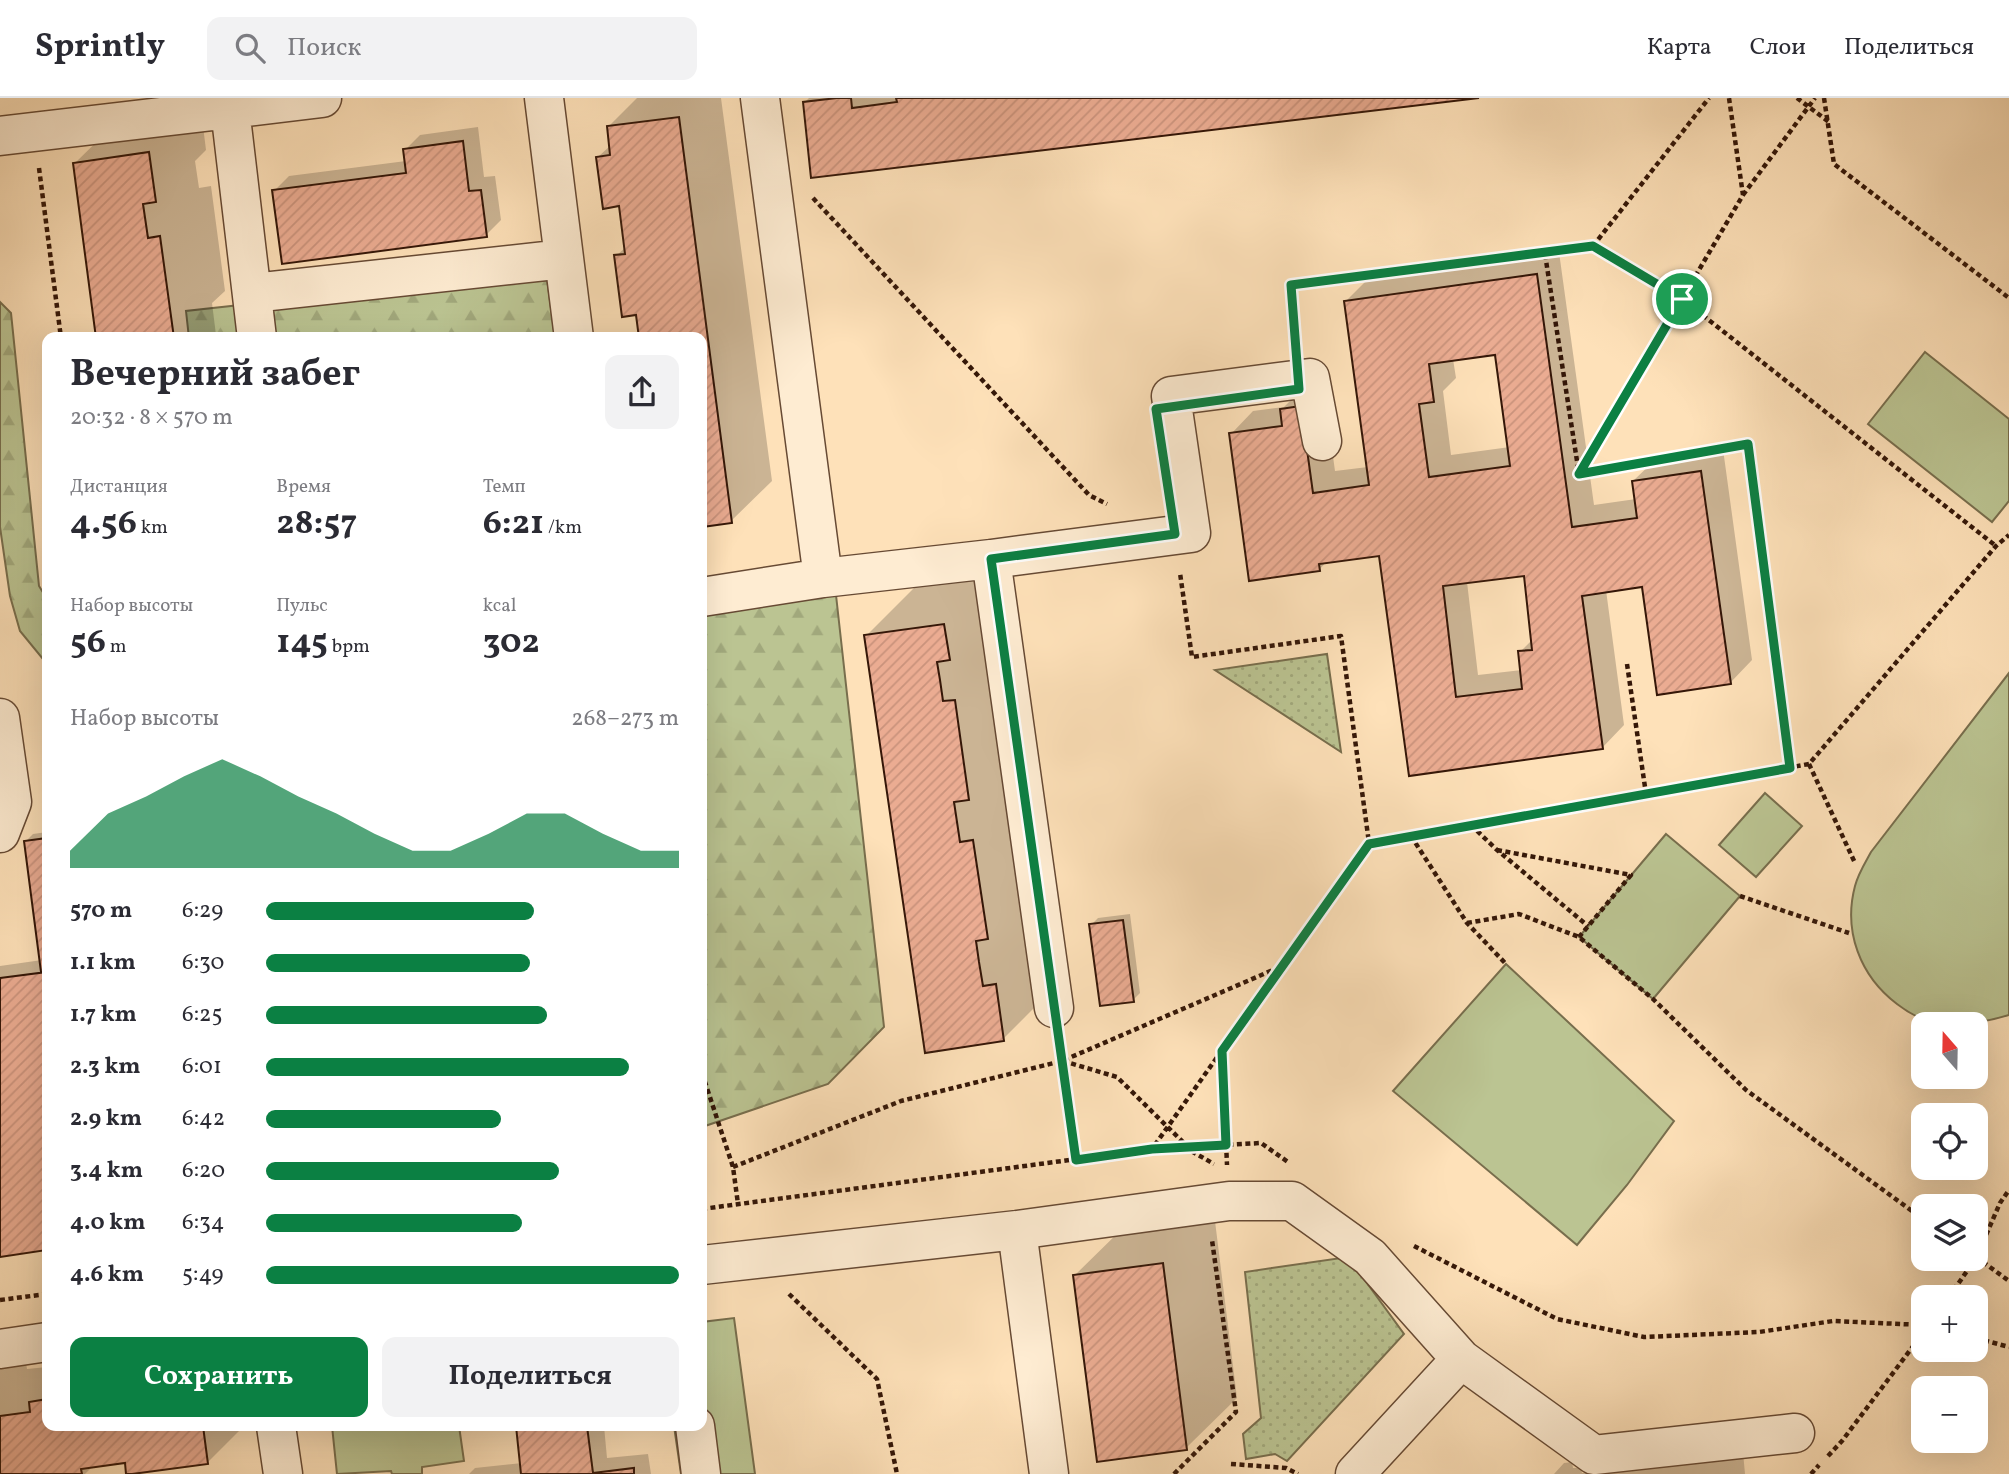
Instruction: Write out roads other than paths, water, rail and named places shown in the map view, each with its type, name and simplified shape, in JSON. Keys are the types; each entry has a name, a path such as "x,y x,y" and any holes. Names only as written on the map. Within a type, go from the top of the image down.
{"lane":[{"path":"17,134 321,98"},
{"path":"544,98 573,332"},
{"path":"760,98 823,578"},
{"path":"230,109 256,332"},
{"path":"252,293 564,259"},
{"path":"707,596 823,578 1191,533 1171,396 1310,378 1322,441"},
{"path":"991,559 1054,1008"},
{"path":"0,718 12,802 0,833"},
{"path":"707,1264 1017,1230 1229,1201 1292,1201 1370,1257 1461,1359 1594,1455 1795,1433"},
{"path":"1017,1230 1049,1474"},
{"path":"0,1349 42,1343"},
{"path":"1355,1474 1461,1359"},
{"path":"277,1431 283,1474"},
{"path":"696,1431 701,1474"}]}
